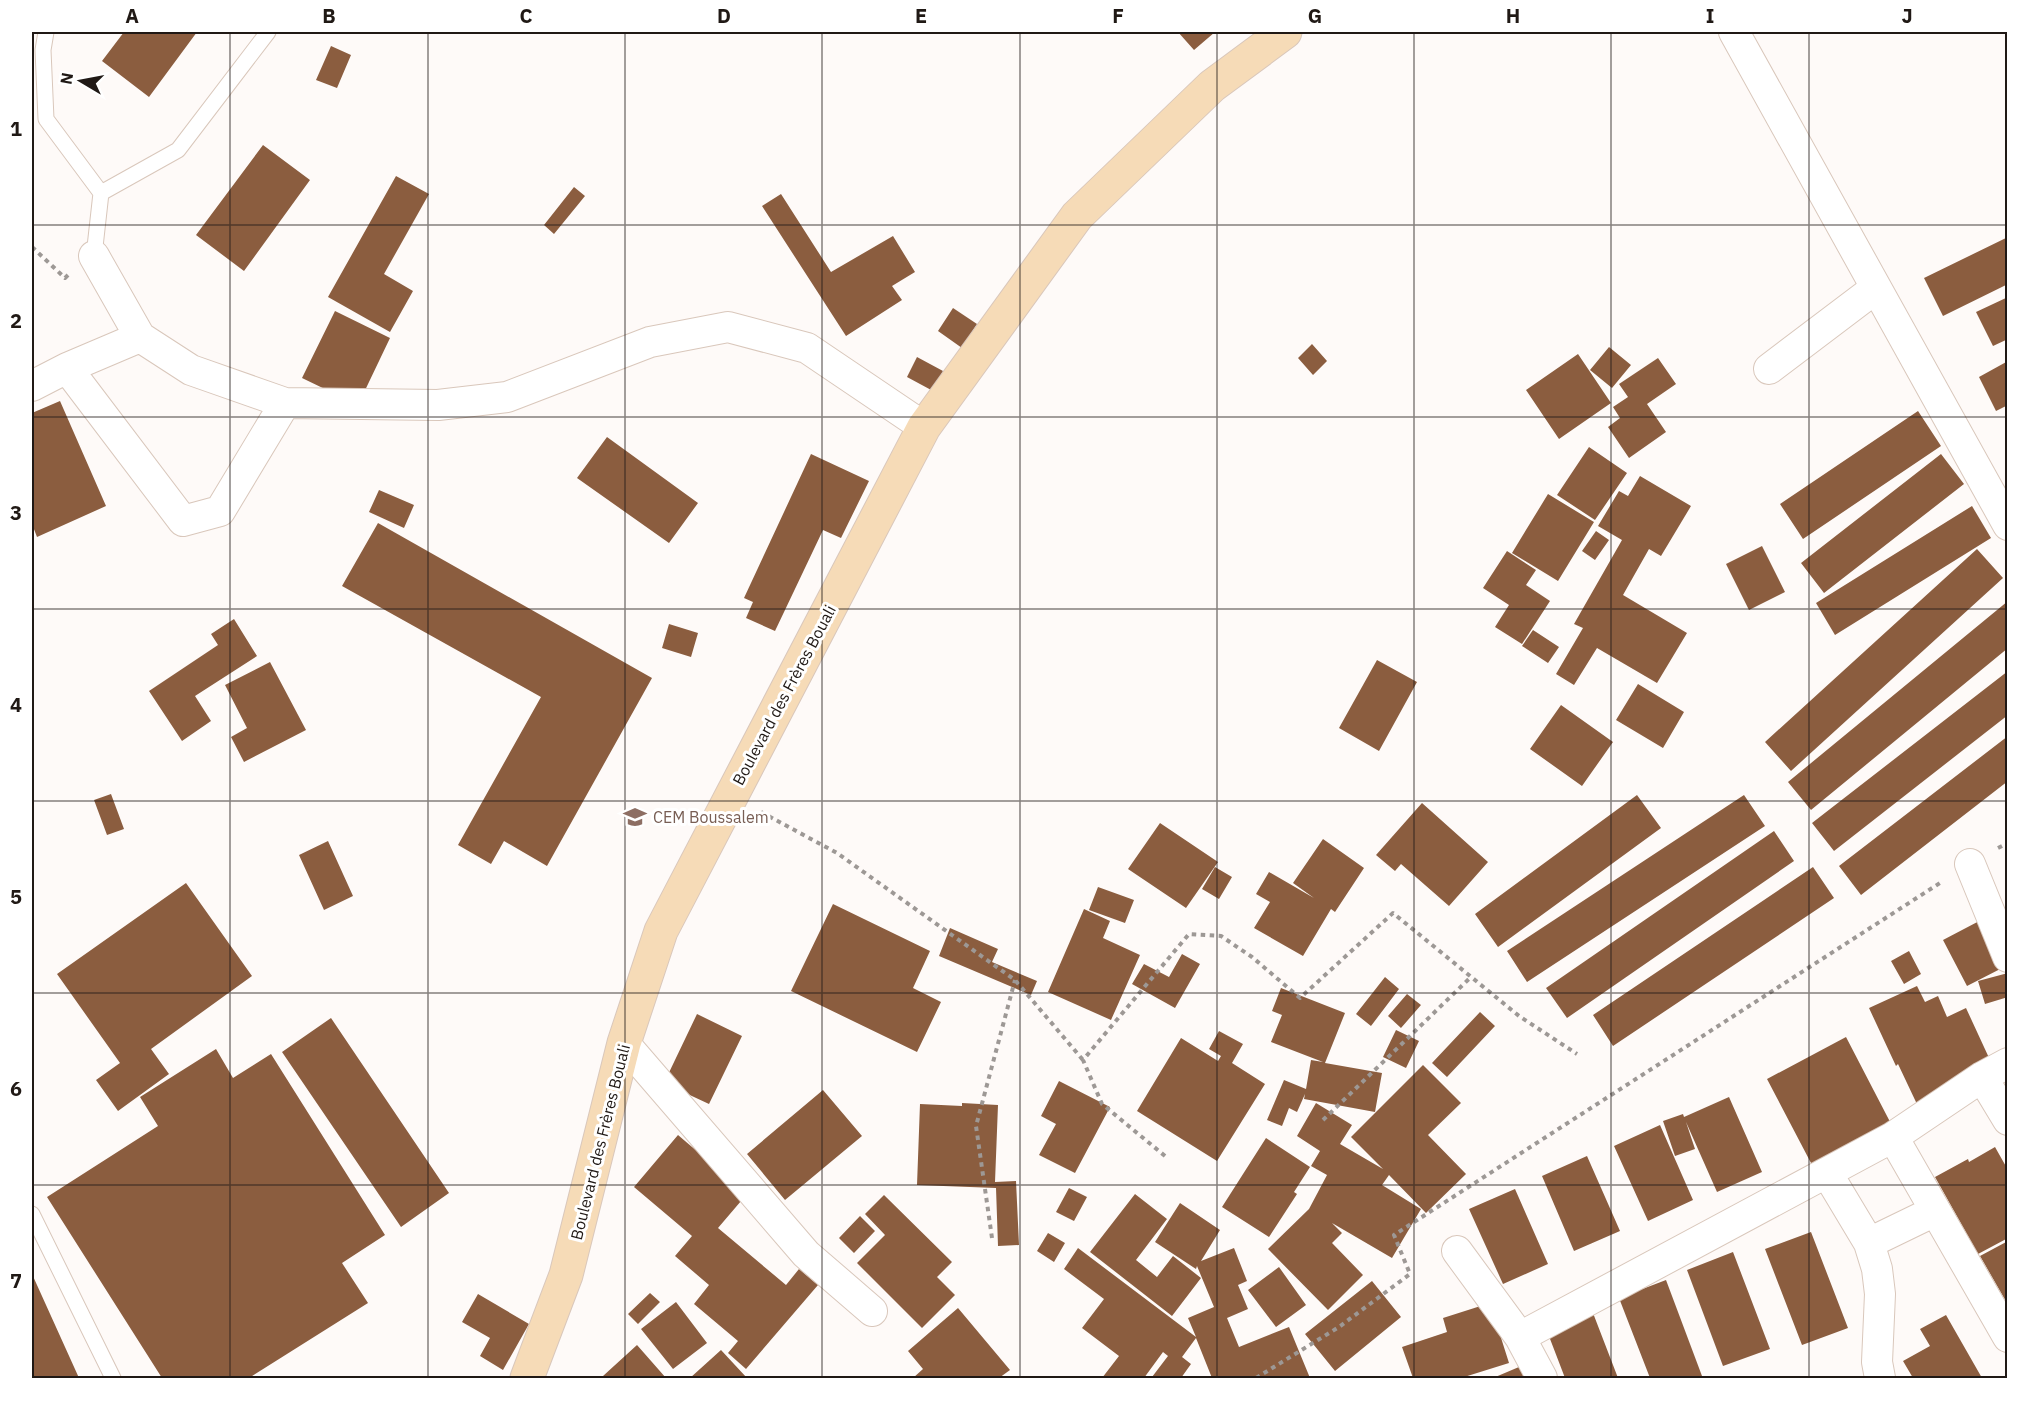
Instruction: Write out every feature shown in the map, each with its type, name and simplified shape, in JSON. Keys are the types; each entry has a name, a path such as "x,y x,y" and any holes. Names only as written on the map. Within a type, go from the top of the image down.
{"street":[{"name":"Boulevard des Frères Bouali","path":"527,1378 566,1275 624,1043 661,932 924,427 1077,216 1212,86 1285,32"},
{"path":"1734,32 2007,525"},
{"path":"94,256 140,337 191,370 285,403 438,405 507,398 650,342 728,327 807,348 924,427"},
{"path":"1769,369 1876,288"},
{"path":"32,387 66,368 140,337"},
{"path":"66,368 183,521 220,511 285,403"},
{"path":"1970,864 2007,957"},
{"path":"624,1043 806,1254 872,1311"},
{"path":"1520,1337 1893,1137 1995,1070 2007,1120"},
{"path":"1893,1137 2007,1337"},
{"path":"1827,1173 1869,1243 1877,1269 1880,1319 1876,1340 1880,1378"},
{"path":"1869,1243 1935,1211"},
{"path":"1457,1251 1520,1337 1542,1378"}],"lane":[{"path":"46,32 43,50 46,119 101,193 94,256"},
{"path":"101,193 178,150 268,32"},
{"path":"32,1214 113,1378"}],"path":[{"path":"731,796 837,854 1015,980 1083,1060 1102,1104 1165,1156"},
{"path":"1256,1378 1339,1327 1410,1274 1394,1234 1970,864 2007,843"},
{"path":"1083,1060 1189,934 1221,936 1252,957 1300,999 1393,914 1519,1016 1576,1054"},
{"path":"1323,1120 1471,977"},
{"path":"992,1238 976,1126 1015,980"}],"building":[{"path":"124,32 197,32 149,97 102,61"},
{"path":"1178,32 1215,32 1194,50"},
{"path":"331,46 351,55 337,88 316,80"},
{"path":"263,145 310,180 244,271 196,235"},
{"path":"396,176 429,194 384,274 413,291 390,332 328,297"},
{"path":"574,187 585,196 554,234 544,225"},
{"path":"781,194 831,272 893,236 915,272 892,286 902,300 846,336 762,206"},
{"path":"2008,237 2008,284 1943,316 1924,278"},
{"path":"2008,297 2008,339 1993,346 1976,312"},
{"path":"953,308 977,324 962,348 938,331"},
{"path":"335,311 390,338 358,405 302,378"},
{"path":"1312,344 1327,361 1313,375 1298,358"},
{"path":"1609,347 1631,365 1612,388 1590,370"},
{"path":"1578,354 1611,403 1559,439 1526,390"},
{"path":"917,357 943,371 933,391 907,377"},
{"path":"1658,358 1676,384 1647,404 1666,432 1629,458 1608,427 1620,418 1613,407 1628,397 1619,384"},
{"path":"2008,361 2008,405 1996,411 1979,377"},
{"path":"60,401 106,506 37,537 32,524 32,413"},
{"path":"1918,411 1941,446 1803,539 1780,504"},
{"path":"607,437 698,503 669,543 577,478"},
{"path":"1589,447 1627,473 1595,520 1557,495"},
{"path":"811,454 869,481 841,538 823,530 775,631 746,618 753,602 744,598"},
{"path":"1941,454 1964,484 1824,593 1801,563"},
{"path":"1640,476 1691,506 1661,556 1649,549 1623,595 1687,633 1657,683 1597,648 1574,685 1556,674 1583,628 1574,624 1622,540 1598,526 1619,491 1628,496"},
{"path":"379,490 414,505 404,528 369,512"},
{"path":"1548,494 1594,522 1558,581 1512,553"},
{"path":"1972,506 1991,538 1835,635 1816,603"},
{"path":"378,523 652,678 547,866 504,841 491,864 458,845 541,697 342,586"},
{"path":"1596,531 1609,540 1595,560 1582,551"},
{"path":"1762,546 1785,592 1749,610 1726,564"},
{"path":"1977,549 2003,578 1791,771 1765,742"},
{"path":"1507,551 1536,570 1526,585 1550,601 1522,644 1495,627 1509,605 1483,588"},
{"path":"2008,601 2008,648 1811,810 1788,782"},
{"path":"234,619 257,656 195,696 211,721 182,741 149,691 218,645 211,634"},
{"path":"669,624 698,633 691,657 662,648"},
{"path":"1533,630 1559,647 1548,663 1522,646"},
{"path":"1377,660 1417,682 1379,751 1339,728"},
{"path":"270,662 306,730 244,762 231,737 247,728 225,685"},
{"path":"2008,671 2008,715 1834,851 1812,823"},
{"path":"1638,684 1684,712 1663,748 1616,720"},
{"path":"1561,705 1613,742 1582,786 1530,749"},
{"path":"2008,736 2008,781 1861,895 1839,866"},
{"path":"111,794 124,829 107,835 94,800"},
{"path":"1637,795 1661,828 1498,947 1475,914"},
{"path":"1744,795 1765,826 1527,982 1507,951"},
{"path":"1422,803 1488,862 1449,906 1401,864 1395,871 1376,855"},
{"path":"1160,823 1218,862 1186,908 1128,869"},
{"path":"1774,831 1794,861 1567,1018 1546,988"},
{"path":"1323,839 1364,868 1335,912 1331,909 1303,956 1254,928 1270,902 1256,894 1269,872 1314,898 1293,883"},
{"path":"328,841 353,896 324,910 299,855"},
{"path":"1215,867 1232,877 1219,899 1202,889"},
{"path":"1813,867 1834,898 1613,1046 1593,1015"},
{"path":"186,883 252,976 151,1049 169,1074 118,1111 96,1080 120,1063 57,974"},
{"path":"1098,887 1134,900 1125,923 1089,910"},
{"path":"833,904 930,951 913,988 941,1002 917,1052 791,991"},
{"path":"2004,908 2008,915 2008,965 1967,986 1943,940"},
{"path":"1084,909 1110,921 1103,938 1140,955 1111,1020 1048,992"},
{"path":"950,928 998,949 992,962 1037,981 1031,995 939,956"},
{"path":"1909,951 1921,974 1904,984 1891,961"},
{"path":"1182,954 1200,964 1175,1008 1132,984 1144,964 1169,977"},
{"path":"2008,973 2008,997 1985,1004 1978,981"},
{"path":"1385,977 1399,989 1371,1026 1356,1014"},
{"path":"1917,986 1925,1002 1938,996 1947,1017 1966,1008 1990,1060 1924,1119 1869,1008"},
{"path":"1281,988 1345,1013 1325,1063 1382,1073 1375,1112 1304,1099 1305,1094 1297,1112 1289,1108 1282,1126 1267,1120 1284,1080 1306,1089 1311,1060 1323,1062 1271,1042 1282,1015 1272,1011"},
{"path":"1407,994 1421,1005 1401,1028 1388,1016"},
{"path":"1480,1012 1495,1026 1447,1077 1432,1063"},
{"path":"697,1014 742,1036 709,1104 664,1083"},
{"path":"331,1018 449,1193 401,1227 282,1052"},
{"path":"1396,1030 1419,1041 1406,1068 1383,1057"},
{"path":"1219,1031 1243,1044 1232,1063 1265,1084 1217,1161 1137,1111 1181,1038 1218,1061 1221,1056 1209,1049"},
{"path":"1846,1037 1901,1143 1822,1184 1767,1079"},
{"path":"216,1049 233,1078 271,1054 385,1235 342,1263 368,1303 249,1378 162,1378 47,1197 158,1126 140,1097"},
{"path":"1423,1065 1461,1103 1428,1135 1466,1174 1426,1213 1389,1175 1382,1185 1421,1209 1392,1258 1332,1223 1342,1233 1332,1243 1363,1275 1328,1310 1268,1249 1309,1209 1327,1175 1311,1166 1320,1151 1297,1136 1316,1103 1352,1125 1340,1144 1383,1169 1351,1137"},
{"path":"1059,1081 1110,1107 1075,1173 1039,1155 1056,1124 1041,1116"},
{"path":"823,1090 862,1136 785,1200 747,1154"},
{"path":"1729,1097 1762,1172 1717,1192 1686,1122 1695,1149 1675,1156 1663,1121 1683,1114 1684,1117"},
{"path":"962,1103 998,1105 995,1182 1016,1181 1019,1245 998,1246 996,1188 917,1185 920,1104 962,1106"},
{"path":"1660,1125 1693,1200 1648,1221 1614,1146"},
{"path":"678,1135 747,1194 718,1228 786,1285 799,1269 818,1285 746,1369 728,1353 738,1341 694,1304 709,1285 675,1256 692,1236 634,1187"},
{"path":"1266,1138 1310,1167 1294,1192 1297,1194 1269,1237 1222,1207"},
{"path":"1995,1147 2008,1170 2008,1238 1978,1254 1935,1177"},
{"path":"1587,1156 1620,1231 1574,1251 1542,1176"},
{"path":"1069,1188 1087,1197 1074,1221 1056,1212"},
{"path":"1515,1189 1548,1264 1503,1284 1469,1209"},
{"path":"1135,1194 1167,1219 1136,1260 1157,1277 1173,1256 1201,1278 1172,1316 1090,1252"},
{"path":"884,1195 952,1262 937,1277 955,1295 922,1328 857,1263 885,1235 865,1214"},
{"path":"1180,1203 1220,1230 1201,1261 1234,1248 1247,1281 1238,1285 1248,1309 1227,1318 1239,1347 1289,1327 1310,1378 1212,1378 1196,1338 1182,1357 1191,1364 1181,1378 1152,1377 1168,1356 1163,1352 1144,1378 1102,1378 1119,1356 1082,1328 1104,1299 1064,1269 1078,1248 1196,1337 1188,1318 1214,1307 1197,1266 1196,1269 1155,1242"},
{"path":"860,1216 875,1231 854,1253 839,1238"},
{"path":"1811,1232 1848,1328 1802,1345 1765,1249"},
{"path":"1048,1233 1065,1243 1054,1262 1037,1251"},
{"path":"2008,1241 2008,1305 1980,1256"},
{"path":"1733,1252 1770,1349 1723,1366 1687,1270"},
{"path":"1279,1267 1306,1305 1276,1327 1248,1290"},
{"path":"32,1274 79,1378 32,1378"},
{"path":"1666,1280 1702,1376 1650,1378 1619,1298"},
{"path":"1372,1281 1401,1317 1335,1371 1305,1334"},
{"path":"650,1293 660,1302 638,1324 628,1314"},
{"path":"478,1294 529,1324 503,1370 480,1356 490,1338 462,1322"},
{"path":"676,1302 707,1343 673,1369 641,1329"},
{"path":"1490,1303 1509,1363 1461,1378 1413,1378 1402,1347 1447,1332 1443,1318"},
{"path":"958,1308 1010,1370 999,1378 913,1378 923,1369 908,1351"},
{"path":"1593,1313 1618,1378 1565,1378 1547,1331"},
{"path":"1946,1315 1982,1378 1913,1378 1903,1361 1930,1346 1920,1329"},
{"path":"637,1345 666,1378 605,1378 603,1376"},
{"path":"721,1350 747,1378 690,1378"},
{"path":"1526,1364 1532,1378 1493,1378"}],"place":[{"name":"CEM Boussalem","path":"635,817"}]}
